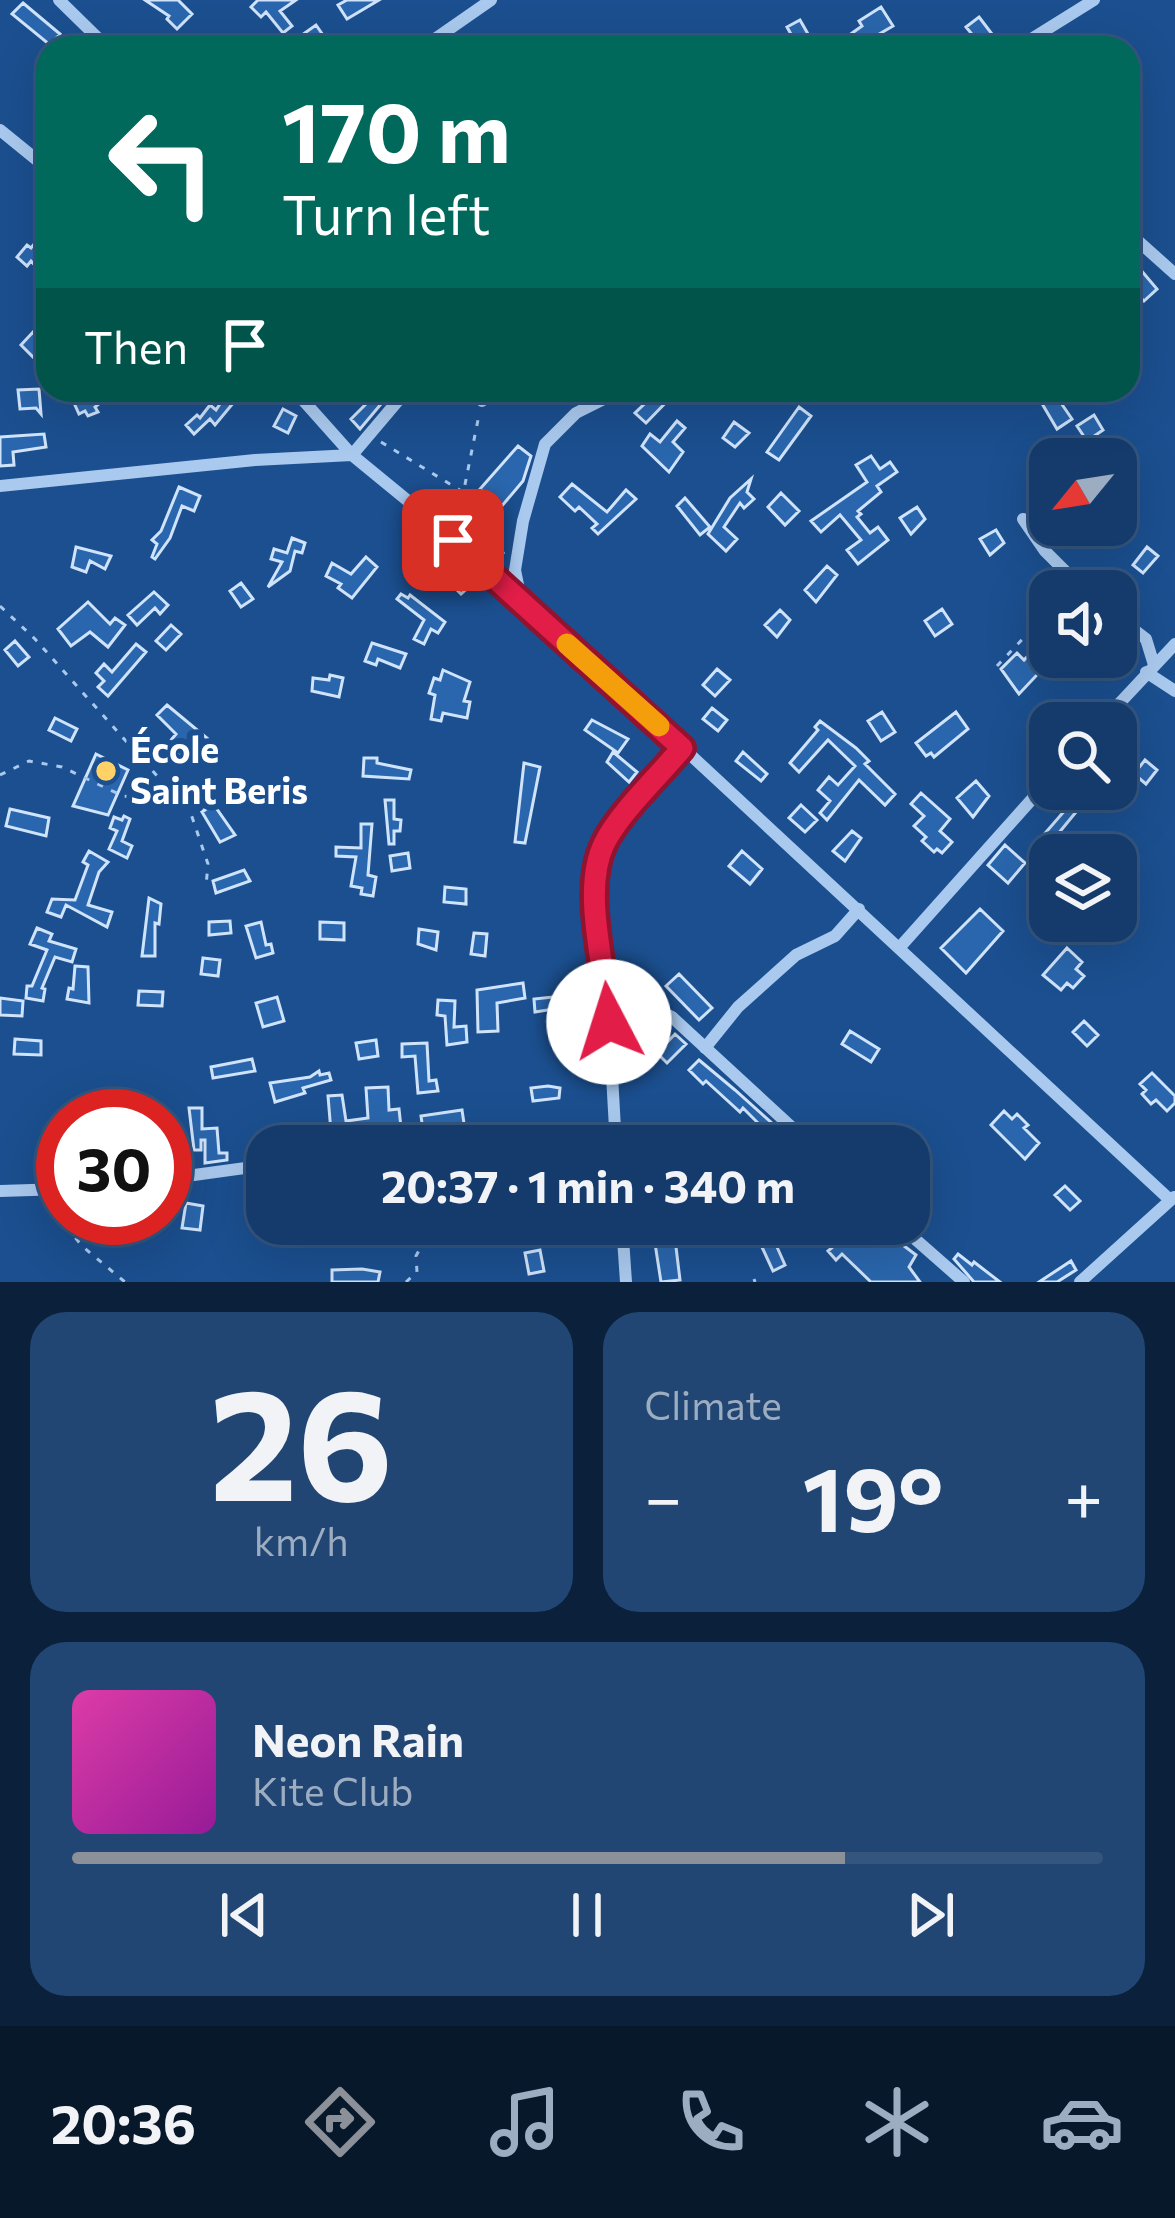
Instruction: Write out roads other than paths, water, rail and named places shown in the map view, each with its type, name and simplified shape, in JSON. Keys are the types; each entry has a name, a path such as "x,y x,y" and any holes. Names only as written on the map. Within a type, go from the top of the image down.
{"street":[{"path":"59,0 96,36"},
{"path":"439,36 491,0"},
{"path":"1036,36 1094,0"},
{"path":"0,130 36,159"},
{"path":"1140,243 1175,274"},
{"path":"305,402 352,455 453,540 1172,1198 1079,1282"},
{"path":"0,486 352,455 397,402"},
{"path":"521,602 515,570 545,444 576,413 598,402"},
{"path":"1023,519 1065,570"},
{"path":"1137,633 1146,640 1175,641"},
{"path":"1146,640 1150,669 1175,691"},
{"path":"1120,702 1175,641"},
{"path":"615,1125 595,866 606,839 682,748"},
{"path":"900,947 1029,803"},
{"path":"705,1048 737,1006 796,956 836,936 859,909"},
{"path":"607,987 672,1017 789,1125"},
{"path":"192,1175 246,1168"},
{"path":"0,1191 36,1191"},
{"path":"623,1245 626,1282"},
{"path":"922,1245 964,1282"}],"place":[{"name":"École Saint Beris","path":"106,771"}]}
